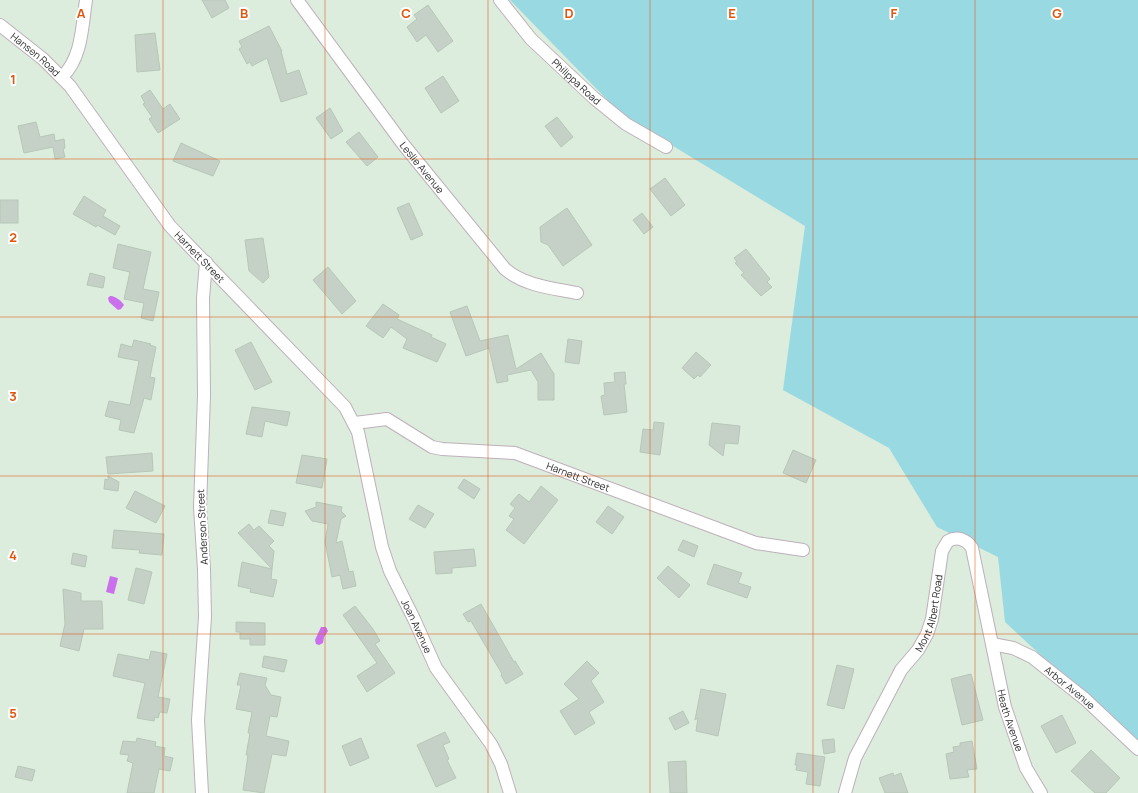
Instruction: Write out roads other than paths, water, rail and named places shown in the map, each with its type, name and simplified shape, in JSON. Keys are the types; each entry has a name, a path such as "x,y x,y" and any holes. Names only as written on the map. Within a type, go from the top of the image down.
{"street":[{"name":"Hansen Road","path":"0,25 43,59 62,77 70,69 75,60 86,0"},
{"name":"Leslie Avenue","path":"297,0 403,144 505,269 515,278 526,282 577,293"},
{"name":"Philippa Road","path":"500,0 531,39 594,98 626,124 666,147"},
{"name":"Harnett Street","path":"62,77 77,95 162,217 340,400 355,423 360,442"},
{"name":"Anderson Street","path":"202,793 198,720 204,617 204,569 200,507 204,396 203,298 206,262"},
{"name":"Harnett Street","path":"355,423 387,419 432,447 442,449 515,452 756,543 803,550"},
{"name":"Joan Avenue","path":"360,442 382,547 390,571 436,668 491,744 501,764 510,793"},
{"name":"Mont Albert Road","path":"845,793 850,770 857,754 901,670 918,650 927,634 932,619 940,558 945,546 951,540 961,539 966,541 972,548 992,644"},
{"name":"Arbor Avenue","path":"992,644 1013,648 1032,657 1085,699 1138,749"},
{"name":"Heath Avenue","path":"992,644 1006,712 1026,768 1041,793"}]}
